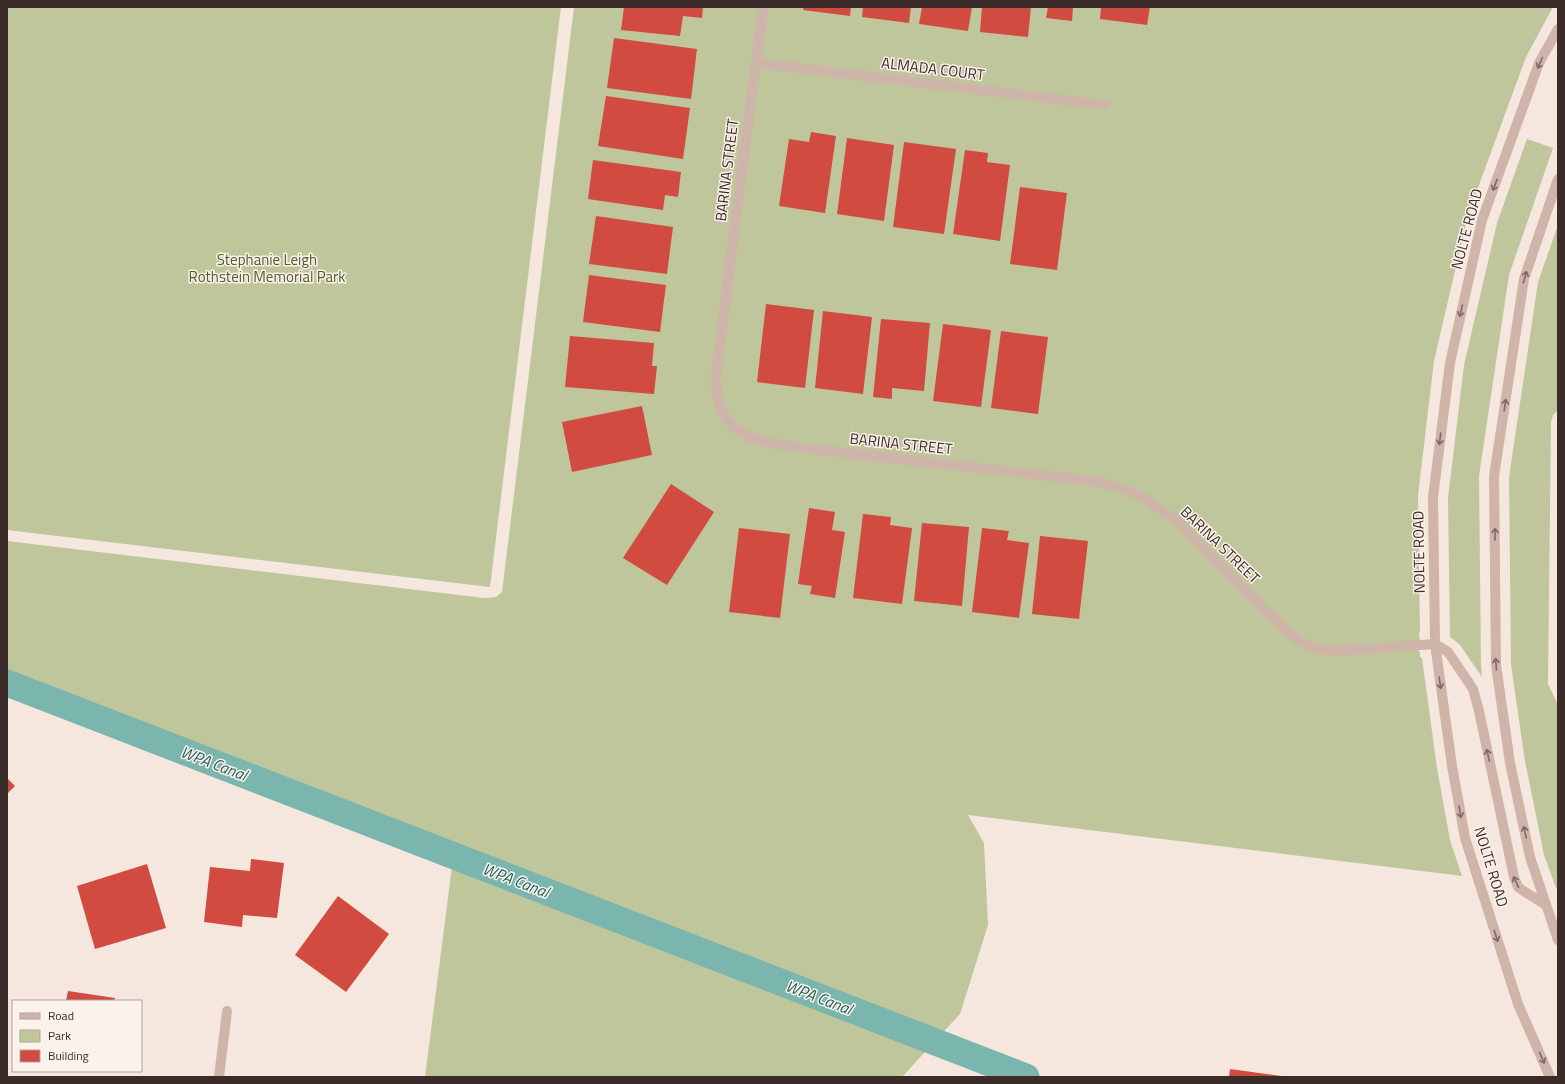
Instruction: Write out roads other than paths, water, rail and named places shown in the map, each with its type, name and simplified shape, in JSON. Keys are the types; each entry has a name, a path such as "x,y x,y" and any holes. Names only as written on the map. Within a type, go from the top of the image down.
{"street":[{"name":"BARINA STREET","path":"763,7 716,374 717,395 719,402 724,416 734,428 752,438 767,443 1094,481 1119,487 1144,498 1178,522 1268,614 1299,641 1318,649 1335,651 1435,644"},
{"name":"NOLTE ROAD","path":"1550,1077 1518,1004 1465,838 1452,766 1435,644 1433,497 1450,363 1482,220 1539,63 1558,29"},
{"name":"ALMADA COURT","path":"756,64 1106,105"},
{"path":"1558,179 1524,279 1494,476 1496,665 1510,763 1530,857 1558,940"},
{"path":"1435,644 1448,652 1473,689 1479,710 1514,877 1518,887 1546,905"},
{"path":"219,1077 227,1011"}],"waterway":[{"name":"WPA Canal","path":"7,683 1026,1077"}],"park label":[{"name":"Stephanie Leigh Rothstein Memorial Park","path":"267,268"}]}
